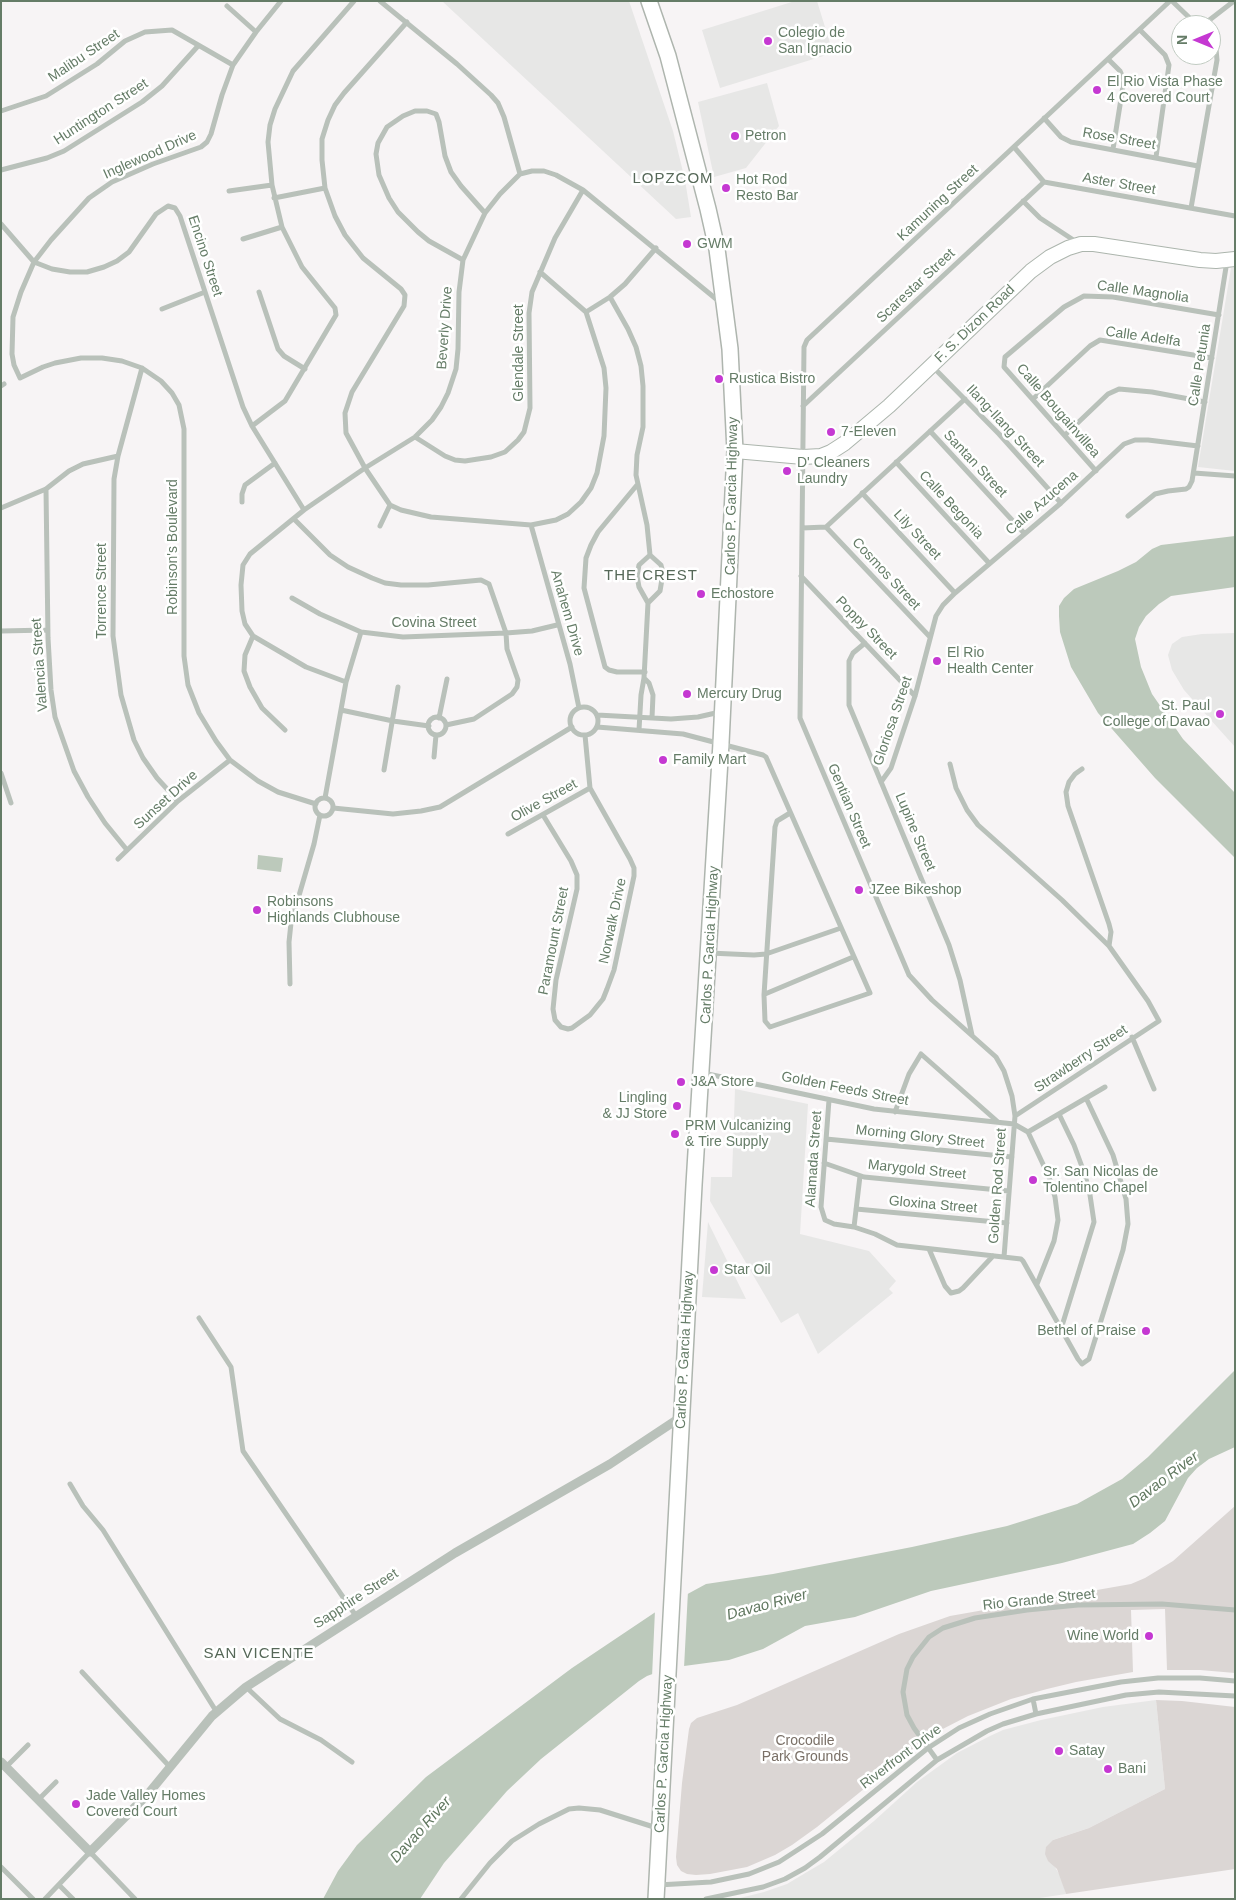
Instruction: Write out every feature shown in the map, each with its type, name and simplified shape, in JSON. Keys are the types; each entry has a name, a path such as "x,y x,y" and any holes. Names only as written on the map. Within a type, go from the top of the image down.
{"highway":[{"name":"Carlos P. Garcia Highway","path":"649,1 668,56 717,249 730,349 735,451 722,743 681,1417 657,1892"}],"main road":[{"name":"F. S. Dizon Road","path":"735,451 803,457 821,456 831,452 845,443 932,366 1031,271 1059,252 1080,244 1107,246 1200,260 1231,260"}],"street":[{"name":"Inglewood Drive","path":"20,378 14,365 12,354 13,317 20,292 34,262 89,198 112,182 153,164 201,147 207,142 233,65 281,1"},
{"path":"252,426 285,401 334,320 336,312 302,267 282,227 274,198 268,142 270,125 282,91 299,64 354,1"},
{"path":"380,1 457,64 498,103 504,117 520,174 544,171 556,175 583,190 725,306"},
{"path":"1171,1 1186,15"},
{"name":"Kamuning Street","path":"803,457 804,350 807,340 1171,1"},
{"path":"1216,15 1234,1"},
{"path":"227,6 256,32"},
{"path":"407,22 344,93 328,120 322,139 325,188 335,216 345,235 364,258 401,288 405,296 404,306 347,402 345,413 346,433 365,468 390,506 431,517 531,525 556,520 568,514 591,488 598,473 604,436 606,388 604,368 586,312 540,272"},
{"name":"Malibu Street","path":"1,111 46,96 98,64 125,41 145,32 172,30 233,65"},
{"path":"1140,30 1165,55 1169,65 1156,157"},
{"name":"Huntington Street","path":"1,170 47,158 64,150 142,102 162,86 198,46"},
{"path":"1108,59 1120,71 1124,80 1113,149"},
{"path":"1191,208 1216,65"},
{"path":"463,260 418,232 398,212 389,198 379,175 376,154 378,143 387,127 403,116 416,111 427,111 436,114 445,156 451,172 486,213"},
{"name":"Rose Street","path":"1044,118 1066,140 1198,166"},
{"path":"1014,147 1044,182"},
{"name":"Beverly Drive","path":"253,636 245,624 242,611 241,584 243,565 250,554 304,510 365,468 416,437 441,407 456,369 459,292 463,260 474,234 486,213 500,194 520,174"},
{"name":"Scarestar Street","path":"804,406 1044,182"},
{"name":"Aster Street","path":"1044,182 1235,216"},
{"path":"229,191 272,185"},
{"path":"274,198 325,188"},
{"name":"Glendale Street","path":"416,437 445,456 465,461 491,457 505,452 518,440 528,422 530,408 529,307 532,292 555,238 583,190"},
{"path":"1024,200 1040,218 1080,244"},
{"name":"Encino Street","path":"34,262 52,269 70,272 87,272 104,268 128,252 156,214 163,208 171,206 177,211 243,407 252,426 304,510"},
{"path":"1,224 34,262"},
{"path":"243,239 282,227"},
{"path":"586,312 610,297 625,284 656,248"},
{"name":"Calle Petunia","path":"1194,472 1219,315 1231,260"},
{"path":"162,308 204,292"},
{"path":"259,292 278,349 284,356 305,369"},
{"name":"Calle Magnolia","path":"1004,367 1005,357 1064,307 1084,296 1113,296 1219,315"},
{"path":"610,297 628,329 641,366 644,412 643,427 635,464 637,485 647,525 650,555 661,565 663,573 660,591 648,603"},
{"name":"Calle Adelfa","path":"1033,399 1090,346 1100,340 1212,358"},
{"name":"Robinson's Boulevard","path":"20,378 43,367 81,358 102,358 122,361 142,368 162,381 172,393 179,405 182,416 184,438 185,672 199,713 230,760 258,781 278,792 316,804"},
{"name":"Ilang-Ilang Street","path":"932,366 999,434 1061,503"},
{"name":"Calle Bougainvillea","path":"1004,367 1096,471"},
{"name":"Torrence Street","path":"142,368 118,456 114,479 113,636 116,670 121,695 134,740 143,758 157,778 178,801"},
{"path":"1065,435 1108,394 1118,389 1152,392 1205,402"},
{"path":"802,528 826,526 965,399"},
{"name":"Santan Street","path":"930,431 1024,534"},
{"name":"Calle Azucena","path":"930,637 939,610 955,592 1061,503 1129,442 1148,440 1198,446"},
{"path":"1,508 46,489 69,471 83,464 118,456"},
{"name":"Gentian Street","path":"803,457 799,707 803,727 909,975 932,1000 972,1035 1001,1064 1012,1096 1015,1116"},
{"name":"Calle Begonia","path":"896,462 989,563"},
{"path":"242,502 245,485 275,464"},
{"path":"1128,516 1155,494 1189,488 1194,472 1235,476"},
{"path":"637,485 598,532 591,545 586,558 584,588 605,667 617,672 644,672"},
{"name":"Valencia Street","path":"46,489 48,630 52,699 55,717 74,771 88,797 105,823 127,850"},
{"name":"Lily Street","path":"862,493 955,592"},
{"path":"380,526 390,506"},
{"path":"294,519 330,554 348,567 372,578 401,585 428,585 475,580 486,581 491,587 506,633 509,657 518,680 515,691 474,719 446,726"},
{"name":"Anahem Drive","path":"531,525 557,625 570,664 579,708"},
{"name":"Cosmos Street","path":"826,526 930,637"},
{"path":"640,730 648,603 639,587 637,576 640,565 650,555"},
{"name":"Poppy Street","path":"801,576 915,696"},
{"name":"Covina Street","path":"292,598 320,614 360,632 404,637 506,633 557,625"},
{"path":"1,631 48,630"},
{"path":"326,798 346,682 360,632"},
{"path":"285,730 262,708 247,679 243,662 246,648 253,636 306,667 346,682"},
{"name":"Gloriosa Street","path":"881,782 895,756 915,696 930,637"},
{"name":"Lupine Street","path":"864,643 853,653 849,661 848,699 851,713 949,944 960,980 972,1035"},
{"path":"644,678 653,695 652,718"},
{"path":"439,718 447,680"},
{"path":"384,770 398,687"},
{"path":"588,707 597,715 597,727 592,732 579,734 572,727 570,720 572,714 579,708 588,707"},
{"path":"341,710 393,721 429,726"},
{"path":"597,715 671,719 698,717 723,711"},
{"path":"439,718 444,720 446,726 443,733 436,735 431,732 429,726 432,720 439,718"},
{"path":"671,719 671,731"},
{"path":"333,808 393,814 421,811 440,806 572,727"},
{"path":"597,727 671,731 722,743 765,756 870,993 770,1027 765,1021 764,994 775,827 778,821 790,813"},
{"name":"Norwalk Drive","path":"554,1020 564,1028 572,1028 590,1015 603,999 614,970 634,876 634,868 630,859 590,788 585,734"},
{"path":"434,757 436,735"},
{"name":"Sunset Drive","path":"118,859 178,801 230,760"},
{"path":"950,764 956,788 978,825 1062,900 1109,946 1111,939 1109,924 1068,806 1066,792 1069,782 1082,769"},
{"path":"1,773 12,803"},
{"name":"Olive Street","path":"508,834 590,788"},
{"path":"326,798 330,800 333,808 327,816 320,815 316,810 316,804 320,799 326,798"},
{"name":"Paramount Street","path":"543,814 571,861 577,882 556,980 553,1009 554,1020"},
{"path":"290,984 289,942 291,922 314,844 320,815"},
{"path":"709,952 754,956 766,954 841,928"},
{"name":"Strawberry Street","path":"1015,1116 1132,1037 1159,1021 1148,1001 1109,946"},
{"path":"764,994 853,957"},
{"path":"1132,1037 1154,1089"},
{"path":"895,1112 909,1074 921,1054 999,1123"},
{"name":"Golden Feeds Street","path":"702,1073 895,1112 1014,1124"},
{"path":"1028,1132 1105,1087"},
{"path":"860,1176 854,1227 880,1235 897,1244 1017,1258 1024,1261 1082,1364 1089,1359 1123,1250 1128,1224 1126,1199 1114,1155 1086,1098"},
{"name":"Alamada Street","path":"830,1100 821,1206 825,1220 834,1224 854,1227"},
{"path":"1059,1114 1085,1175 1094,1222 1061,1329"},
{"name":"Golden Rod Street","path":"1004,1257 1015,1116"},
{"path":"1014,1124 1028,1132 1049,1177 1055,1197 1058,1220 1054,1241 1036,1284"},
{"name":"Morning Glory Street","path":"826,1139 1012,1157"},
{"name":"Marygold Street","path":"824,1163 860,1176 1009,1191"},
{"name":"Gloxina Street","path":"856,1209 1007,1223"},
{"path":"929,1249 945,1286 951,1293 960,1291 993,1256"},
{"path":"199,1318 231,1367 243,1451 356,1616"},
{"name":"Sapphire Street","path":"46,1899 138,1805 216,1712 246,1687 455,1553 610,1464 681,1417"},
{"path":"70,1484 83,1506 103,1530 216,1712"},
{"name":"Rio Grande Street","path":"937,1760 907,1715 903,1692 907,1669 920,1647 943,1628 984,1617 1078,1605 1162,1604 1235,1610"},
{"path":"82,1672 170,1767"},
{"name":"Riverfront Drive","path":"657,1892 749,1874 778,1862 822,1834 928,1748 959,1728 990,1714 1033,1699 1121,1682 1158,1678 1200,1678 1235,1682"},
{"path":"246,1687 280,1719 322,1740 352,1762"},
{"name":"Riverfront Drive","path":"706,1899 763,1887 804,1868 820,1858 937,1760 987,1731 1003,1724 1036,1714 1126,1695 1159,1692 1235,1696"},
{"path":"1033,1699 1036,1714"},
{"path":"28,1745 4,1765 135,1899"},
{"path":"38,1800 56,1782"},
{"path":"462,1899 494,1859 512,1842 539,1824 569,1809 600,1810 660,1829"},
{"path":"1,1867 33,1899"},
{"path":"59,1885 73,1899"}],"shaded area":[{"path":"442,1 629,1 673,131 685,180 691,217 676,219"},
{"name":"Colegio de San Ignacio","path":"795,1 817,1 833,53 720,88 702,30"},
{"path":"767,83 779,126 746,168 714,177 698,102"},
{"path":"1235,267 1235,471 1198,467 1231,268"},
{"name":"St. Paul College of Davao","path":"1235,633 1235,747 1184,690 1172,670 1168,655 1172,644 1182,637"},
{"path":"735,1089 808,1104 800,1234 869,1251 896,1281 889,1289 893,1293 818,1354 798,1313 781,1323 710,1201 711,1177 732,1177"},
{"path":"708,1222 746,1299 702,1297"},
{"path":"1156,1700 1165,1789 1089,1828 1053,1840 1053,1864 1061,1877 1066,1894 1033,1899 736,1899 787,1884 824,1862 874,1821 917,1782 957,1753 990,1736 1003,1730 1041,1720 1103,1707"}],"green space":[{"name":"Crocodile Park Grounds","path":"1235,1506 1235,1673 1167,1670 1165,1609 1131,1610 1133,1672 1047,1689 1011,1699 968,1716 923,1741 792,1845 775,1855 747,1867 696,1875 681,1871 677,1865 682,1783 689,1729 691,1723 697,1718 737,1705 899,1634 950,1616 1131,1584 1173,1561"},
{"path":"1156,1700 1235,1707 1235,1869 1066,1894 1057,1869 1048,1861 1045,1854 1046,1847 1053,1840 1089,1828 1165,1789"}],"water":[{"path":"1235,536 1235,587 1171,596 1146,616 1139,627 1135,639 1141,667 1152,694 1183,739 1235,793 1235,858 1155,778 1098,713 1071,667 1060,632 1059,606 1064,598 1074,589 1136,562 1152,549 1161,545"},
{"path":"258,855 283,858 281,872 257,869"},
{"name":"Davao River","path":"1235,1370 1235,1447 1209,1459 1197,1468 1188,1478 1165,1521 1133,1544 1062,1563 931,1591 855,1617 805,1626 763,1649 729,1660 669,1668 647,1676 541,1759 507,1791 444,1863 420,1899 323,1899 338,1871 357,1845 426,1777 572,1668 660,1609 706,1584 773,1574 912,1547 1007,1526 1077,1504 1122,1479 1148,1457"}],"pier":[{"path":"688,1591 684,1668 670,1670 652,1677 655,1610"}],"place":[{"name":"Colegio de San Ignacio","path":"768,41"},
{"name":"El Rio Vista Phase 4 Covered Court","path":"1097,90"},
{"name":"Petron","path":"735,136"},
{"name":"Hot Rod Resto Bar","path":"726,188"},
{"name":"GWM","path":"687,244"},
{"name":"Rustica Bistro","path":"719,379"},
{"name":"7-Eleven","path":"831,432"},
{"name":"D' Cleaners Laundry","path":"787,471"},
{"name":"Echostore","path":"701,594"},
{"name":"El Rio Health Center","path":"937,661"},
{"name":"Mercury Drug","path":"687,694"},
{"name":"St. Paul College of Davao","path":"1220,714"},
{"name":"Family Mart","path":"663,760"},
{"name":"JZee Bikeshop","path":"859,890"},
{"name":"Robinsons Highlands Clubhouse","path":"257,910"},
{"name":"J&A Store","path":"681,1082"},
{"name":"Lingling & JJ Store","path":"677,1106"},
{"name":"PRM Vulcanizing & Tire Supply","path":"675,1134"},
{"name":"Sr. San Nicolas de Tolentino Chapel","path":"1033,1180"},
{"name":"Star Oil","path":"714,1270"},
{"name":"Bethel of Praise","path":"1146,1331"},
{"name":"Wine World","path":"1149,1636"},
{"name":"Satay","path":"1059,1751"},
{"name":"Bani","path":"1108,1769"},
{"name":"Jade Valley Homes Covered Court","path":"76,1804"}],"district":[{"name":"LOPZCOM","path":"673,179"},
{"name":"THE CREST","path":"651,576"},
{"name":"SAN VICENTE","path":"259,1654"}]}
